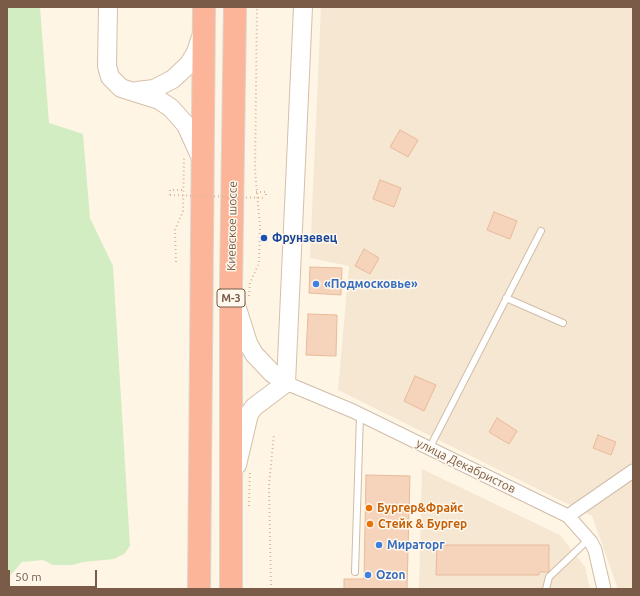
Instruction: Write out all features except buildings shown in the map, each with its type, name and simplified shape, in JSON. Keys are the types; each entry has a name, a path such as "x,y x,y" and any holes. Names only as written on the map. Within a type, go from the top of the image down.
{"highway":[{"name":"Киевское шоссе","path":"231,589 231,286 235,7"},
{"name":"М-3","path":"199,589 193,158 204,17"}],"street":[{"path":"108,7 107,66 110,77 121,88 137,91 159,100 180,116 191,133 193,158"},
{"path":"232,487 249,414 254,407 286,383 303,7"},
{"path":"137,91 154,89 163,85 184,68 196,52 204,17"},
{"path":"231,286 248,343 264,366 286,383"},
{"path":"264,366 272,369 281,367 288,357"},
{"name":"улица Декабристов","path":"286,383 360,414 568,516 589,539 595,550 604,589"},
{"path":"568,516 633,471"}],"lane":[{"path":"430,448 541,231"},
{"path":"506,298 563,323"},
{"path":"355,572 360,414"},
{"path":"546,589 549,578 589,539"}],"path":[{"path":"249,297 250,283 259,263 260,216 256,192 257,7"},
{"path":"176,262 175,230 182,211 182,190 193,158"},
{"path":"182,190 170,190 170,195 266,198 266,192 256,192"},
{"path":"271,589 269,485 274,434"},
{"path":"249,509 250,471"}],"shaded area":[{"path":"321,7 633,7 633,589 618,589 592,516 338,390 349,266 310,258"},
{"path":"422,469 560,535 585,567 590,589 419,589"}],"green space":[{"path":"7,7 40,7 49,123 83,134 90,218 113,266 130,546 124,554 114,559 83,562 73,565 53,565 43,560 22,562 7,579"}],"place":[{"name":"Фрунзевец","path":"264,238"},
{"name":"«Подмосковье»","path":"316,284"},
{"name":"Бургер&Фрайс","path":"369,508"},
{"name":"Стейк & Бургер","path":"370,524"},
{"name":"Мираторг","path":"379,545"},
{"name":"Ozon","path":"368,575"}]}
